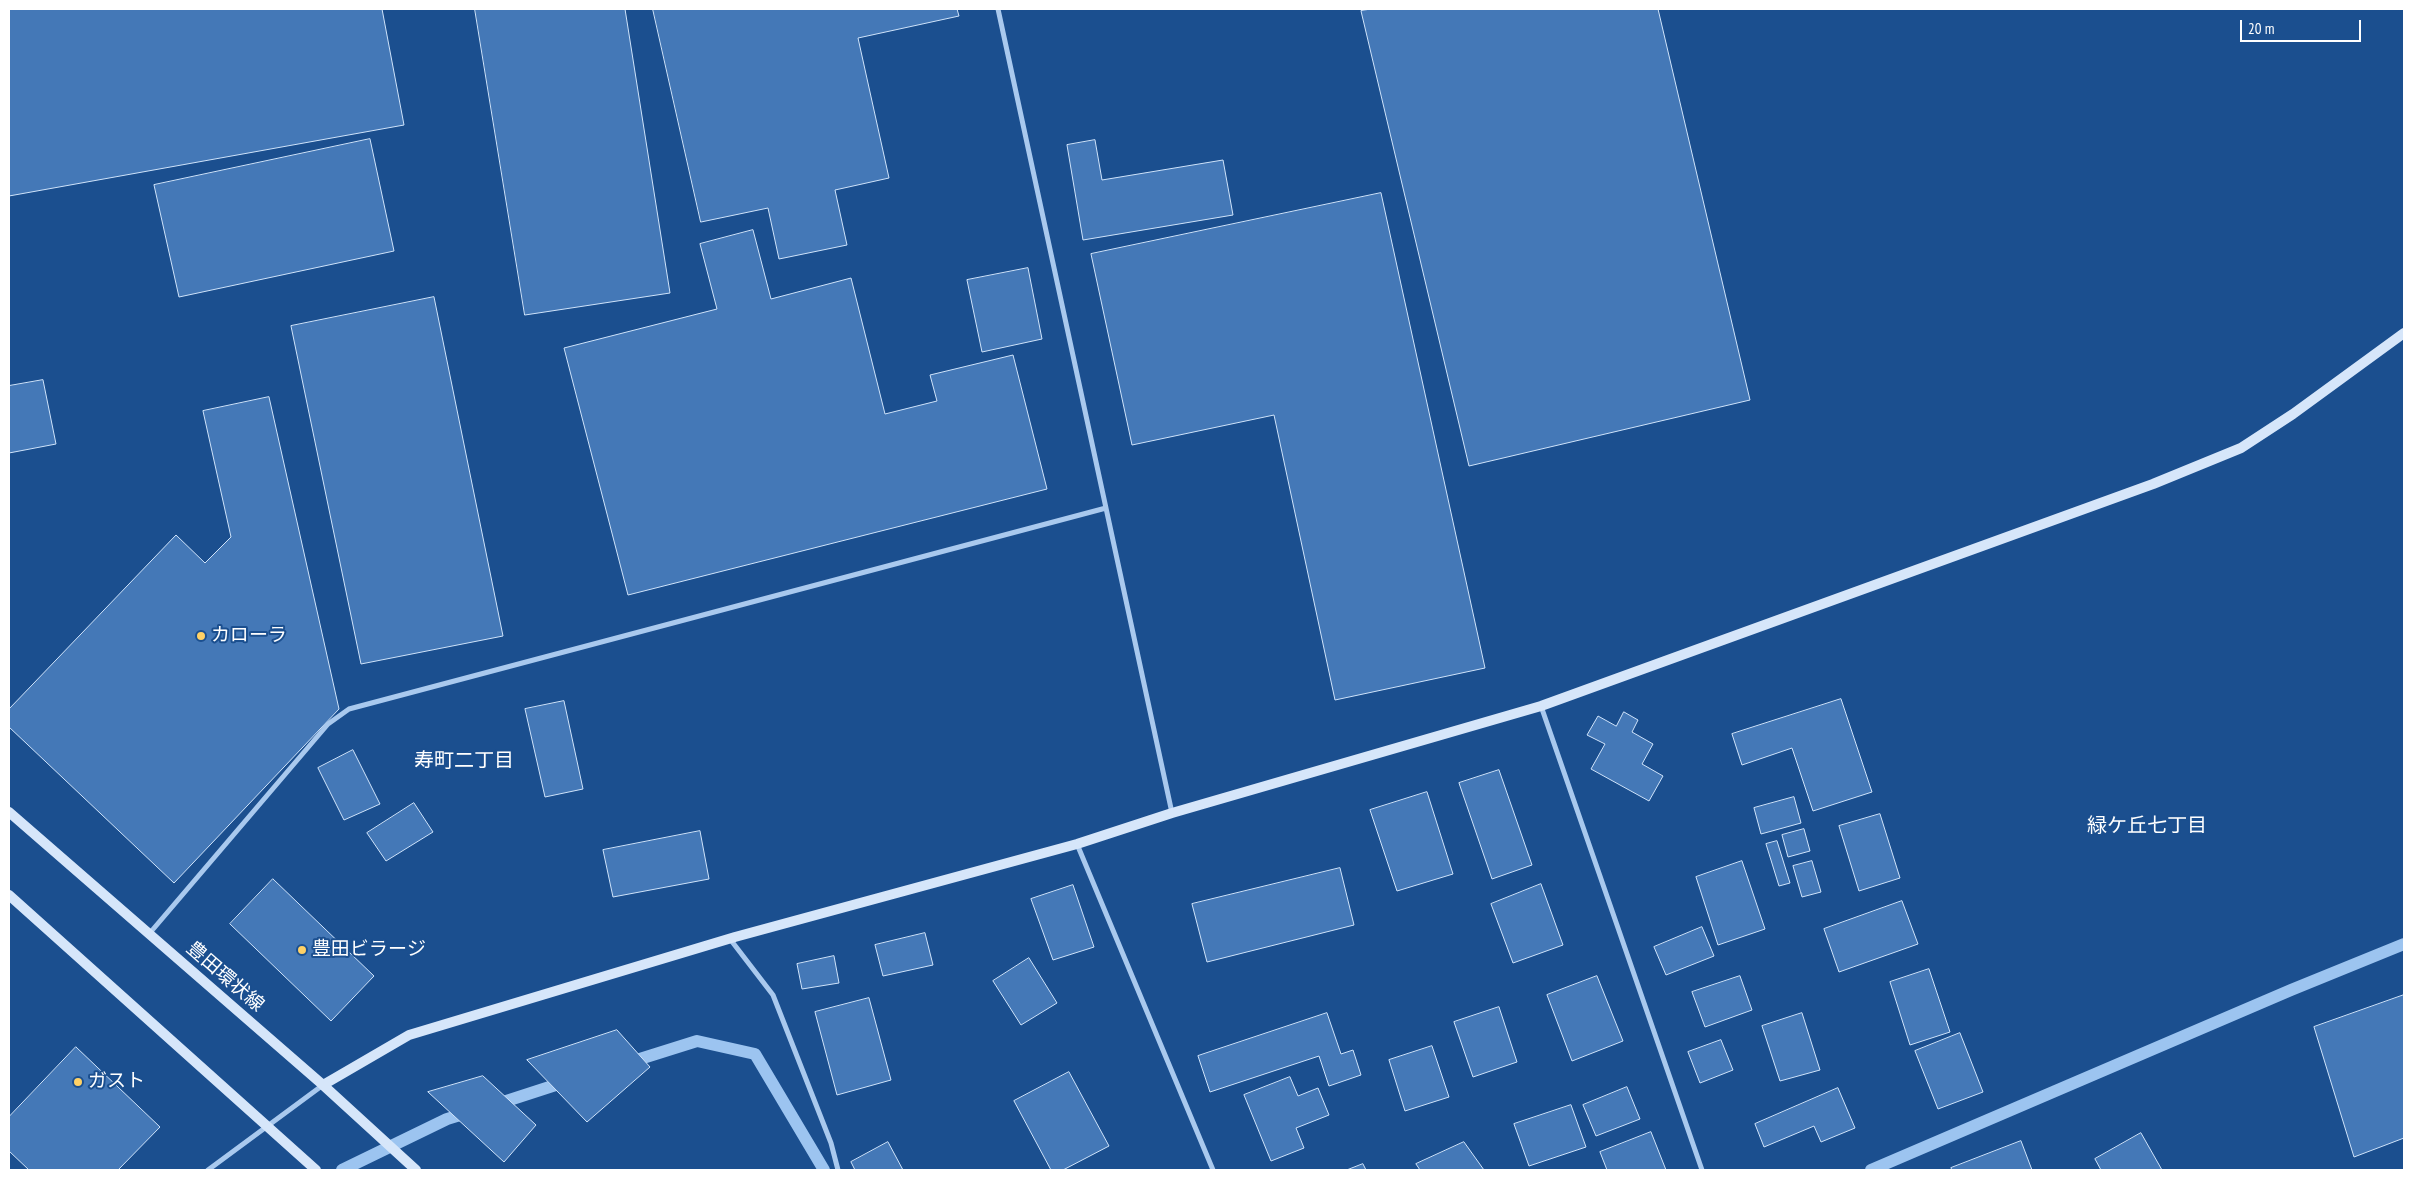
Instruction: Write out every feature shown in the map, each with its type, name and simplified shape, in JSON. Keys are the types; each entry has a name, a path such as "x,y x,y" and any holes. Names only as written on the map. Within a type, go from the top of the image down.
{"street":[{"path":"998,9 1172,813"},
{"path":"208,1170 323,1085 409,1035 730,938 1078,844 1172,813 1541,706 2153,484 2241,448 2293,414 2404,333"},
{"path":"149,934 328,724 349,709 1106,508"},
{"path":"1541,706 1702,1170"},
{"name":"豊田環状線","path":"9,812 323,1085 416,1170"},
{"path":"1078,844 1213,1170"},
{"path":"9,896 316,1170"},
{"path":"730,938 773,995 831,1143 838,1170"}],"building":[{"path":"9,9 382,9 404,125 9,196"},
{"path":"475,9 625,9 670,293 525,315"},
{"path":"653,9 957,9 959,16 858,38 889,178 835,190 847,245 779,259 768,208 701,222"},
{"path":"1371,9 1658,9 1750,400 1469,466 1361,11"},
{"path":"370,139 394,251 179,297 154,185"},
{"path":"1095,140 1102,180 1223,160 1233,215 1083,240 1067,145"},
{"path":"1381,193 1485,668 1335,700 1274,415 1132,445 1091,254"},
{"path":"753,230 771,299 851,278 885,414 937,401 930,375 1013,355 1047,489 628,595 564,348 717,309 700,244"},
{"path":"1028,268 1042,339 982,352 967,280"},
{"path":"434,297 503,636 361,664 291,326"},
{"path":"43,380 56,444 9,453 9,386"},
{"name":"カローラ","path":"269,397 339,709 174,883 9,727 9,709 176,535 205,563 231,537 203,411"},
{"path":"1841,699 1872,792 1813,811 1792,748 1742,765 1732,734"},
{"path":"564,701 583,789 545,797 525,709"},
{"path":"1624,712 1638,720 1632,732 1653,744 1642,764 1663,776 1649,801 1591,769 1605,744 1587,735 1598,716 1616,726"},
{"path":"353,750 380,804 344,820 318,768"},
{"path":"1499,770 1532,865 1492,879 1459,783"},
{"path":"1427,792 1453,874 1397,891 1370,810"},
{"path":"1794,797 1801,823 1761,834 1754,808"},
{"path":"414,803 433,832 386,861 367,833"},
{"path":"1880,814 1900,878 1859,891 1839,826"},
{"path":"1804,829 1810,851 1788,857 1782,835"},
{"path":"700,831 709,879 613,897 603,850"},
{"path":"1777,841 1790,883 1779,886 1766,844"},
{"path":"1742,861 1765,929 1718,945 1696,877"},
{"path":"1812,861 1821,892 1802,897 1793,866"},
{"path":"1340,868 1354,925 1207,962 1192,904"},
{"name":"豊田ビラージ","path":"273,879 374,976 331,1021 230,924"},
{"path":"1541,884 1563,945 1513,963 1491,904"},
{"path":"1073,885 1094,947 1053,960 1031,899"},
{"path":"1902,901 1918,944 1839,972 1824,929"},
{"path":"1702,927 1714,956 1666,975 1654,947"},
{"path":"925,933 933,965 883,976 875,945"},
{"path":"834,956 839,983 802,989 797,964"},
{"path":"1029,958 1057,1003 1021,1025 993,981"},
{"path":"1929,969 1950,1032 1910,1045 1890,982"},
{"path":"1597,976 1623,1041 1572,1061 1547,995"},
{"path":"1740,976 1752,1010 1705,1027 1692,992"},
{"path":"2404,995 2404,1138 2354,1157 2314,1027"},
{"path":"869,998 891,1080 837,1095 815,1012"},
{"path":"1499,1007 1517,1062 1473,1077 1454,1022"},
{"path":"1327,1013 1341,1054 1353,1050 1361,1075 1329,1086 1319,1056 1210,1092 1198,1056"},
{"path":"1802,1013 1820,1070 1780,1081 1762,1026"},
{"path":"617,1030 650,1067 587,1122 527,1060"},
{"path":"1960,1033 1983,1092 1938,1109 1915,1051"},
{"path":"1721,1040 1733,1070 1700,1083 1688,1052"},
{"path":"1432,1046 1449,1097 1405,1111 1389,1060"},
{"name":"ガスト","path":"76,1047 160,1127 118,1170 29,1170 9,1151 9,1117"},
{"path":"1069,1072 1109,1146 1063,1170 1051,1170 1014,1101"},
{"path":"483,1076 536,1125 504,1162 428,1092"},
{"path":"1290,1077 1298,1096 1318,1088 1329,1115 1296,1128 1304,1148 1271,1161 1244,1095"},
{"path":"1627,1087 1640,1119 1596,1136 1583,1105"},
{"path":"1838,1088 1855,1128 1821,1142 1814,1126 1764,1147 1755,1124"},
{"path":"1571,1105 1586,1147 1529,1166 1514,1124"},
{"path":"1651,1132 1666,1170 1607,1170 1600,1152"},
{"path":"2141,1133 2162,1170 2101,1170 2095,1159"},
{"path":"2021,1141 2032,1170 1952,1170 1951,1168"},
{"path":"888,1142 903,1170 855,1170 851,1162"},
{"path":"1464,1142 1484,1170 1420,1170 1416,1164"},
{"path":"1363,1164 1366,1170 1347,1170"}],"waterway":[{"path":"1871,1170 2291,990 2404,944"},
{"path":"627,1063 697,1041 755,1054 824,1170"},
{"path":"494,1105 568,1081"},
{"path":"342,1170 447,1119 470,1112"}],"place":[{"name":"カローラ","path":"201,636"},
{"name":"豊田ビラージ","path":"302,950"},
{"name":"ガスト","path":"78,1082"}],"district":[{"name":"寿町二丁目","path":"464,761"},
{"name":"緑ケ丘七丁目","path":"2147,826"}]}
